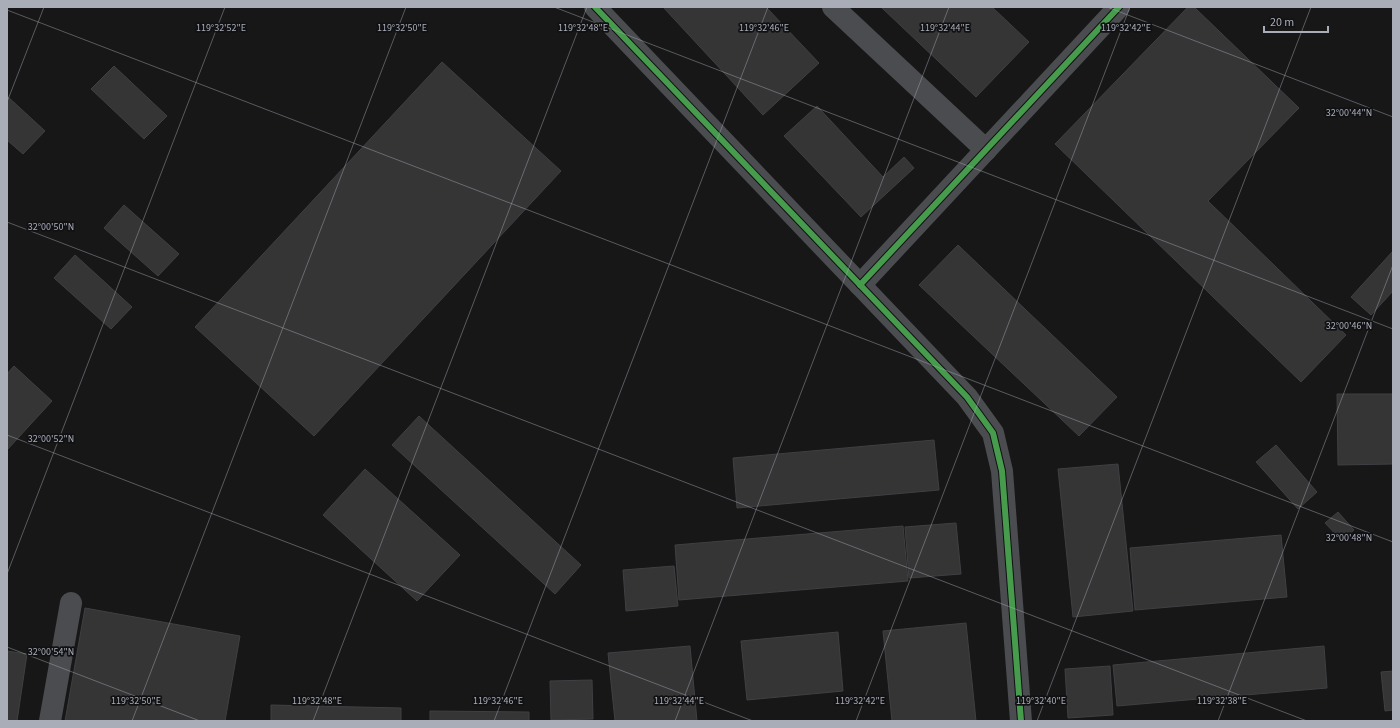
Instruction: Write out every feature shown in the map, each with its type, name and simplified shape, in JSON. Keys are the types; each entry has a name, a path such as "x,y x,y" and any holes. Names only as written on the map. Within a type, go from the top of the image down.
{"street":[{"path":"595,7 967,397 993,433 1002,471 1021,721"},
{"path":"833,7 986,150"},
{"path":"860,285 1120,7"},
{"path":"50,721 71,603"}],"building":[{"path":"663,7 766,7 819,63 763,115"},
{"path":"881,7 992,7 1029,42 976,97"},
{"path":"1188,7 1194,7 1299,108 1208,201 1346,335 1301,382 1055,144"},
{"path":"442,62 561,171 314,436 195,327"},
{"path":"114,66 167,116 144,139 91,89"},
{"path":"7,96 45,131 23,154 7,140"},
{"path":"817,106 883,177 904,157 914,168 861,217 784,136"},
{"path":"124,205 179,254 158,276 104,228"},
{"path":"958,245 1117,397 1079,436 919,285"},
{"path":"1393,251 1393,291 1371,315 1351,297"},
{"path":"75,255 132,307 111,329 54,278"},
{"path":"14,366 52,401 7,450 7,374"},
{"path":"1337,394 1393,394 1393,464 1338,465"},
{"path":"419,416 581,565 555,594 392,445"},
{"path":"934,440 939,490 737,508 733,458"},
{"path":"1276,445 1317,492 1298,509 1256,462"},
{"path":"1118,464 1133,611 1073,617 1058,469"},
{"path":"365,469 460,555 417,601 323,515"},
{"path":"1338,512 1354,530 1342,541 1325,523"},
{"path":"956,523 961,574 909,578 905,527"},
{"path":"903,526 908,581 679,600 675,545"},
{"path":"1281,535 1287,597 1135,610 1130,548"},
{"path":"674,566 678,606 626,611 623,570"},
{"path":"85,608 240,636 225,721 65,721"},
{"path":"966,623 976,721 892,721 883,631"},
{"path":"838,632 843,691 747,700 741,641"},
{"path":"690,646 697,721 615,721 608,653"},
{"path":"1324,646 1327,688 1117,706 1113,665"},
{"path":"7,651 27,654 17,721 7,721"},
{"path":"1110,666 1113,715 1068,718 1065,669"},
{"path":"1393,671 1393,710 1385,711 1381,672"},
{"path":"592,680 593,719 551,720 550,681"},
{"path":"271,705 401,708 401,721 271,721"},
{"path":"430,711 529,712 529,721 430,721"}],"cycle path":[{"path":"595,7 967,397 993,433 1002,471 1021,721"},
{"path":"860,285 1119,7"}]}
